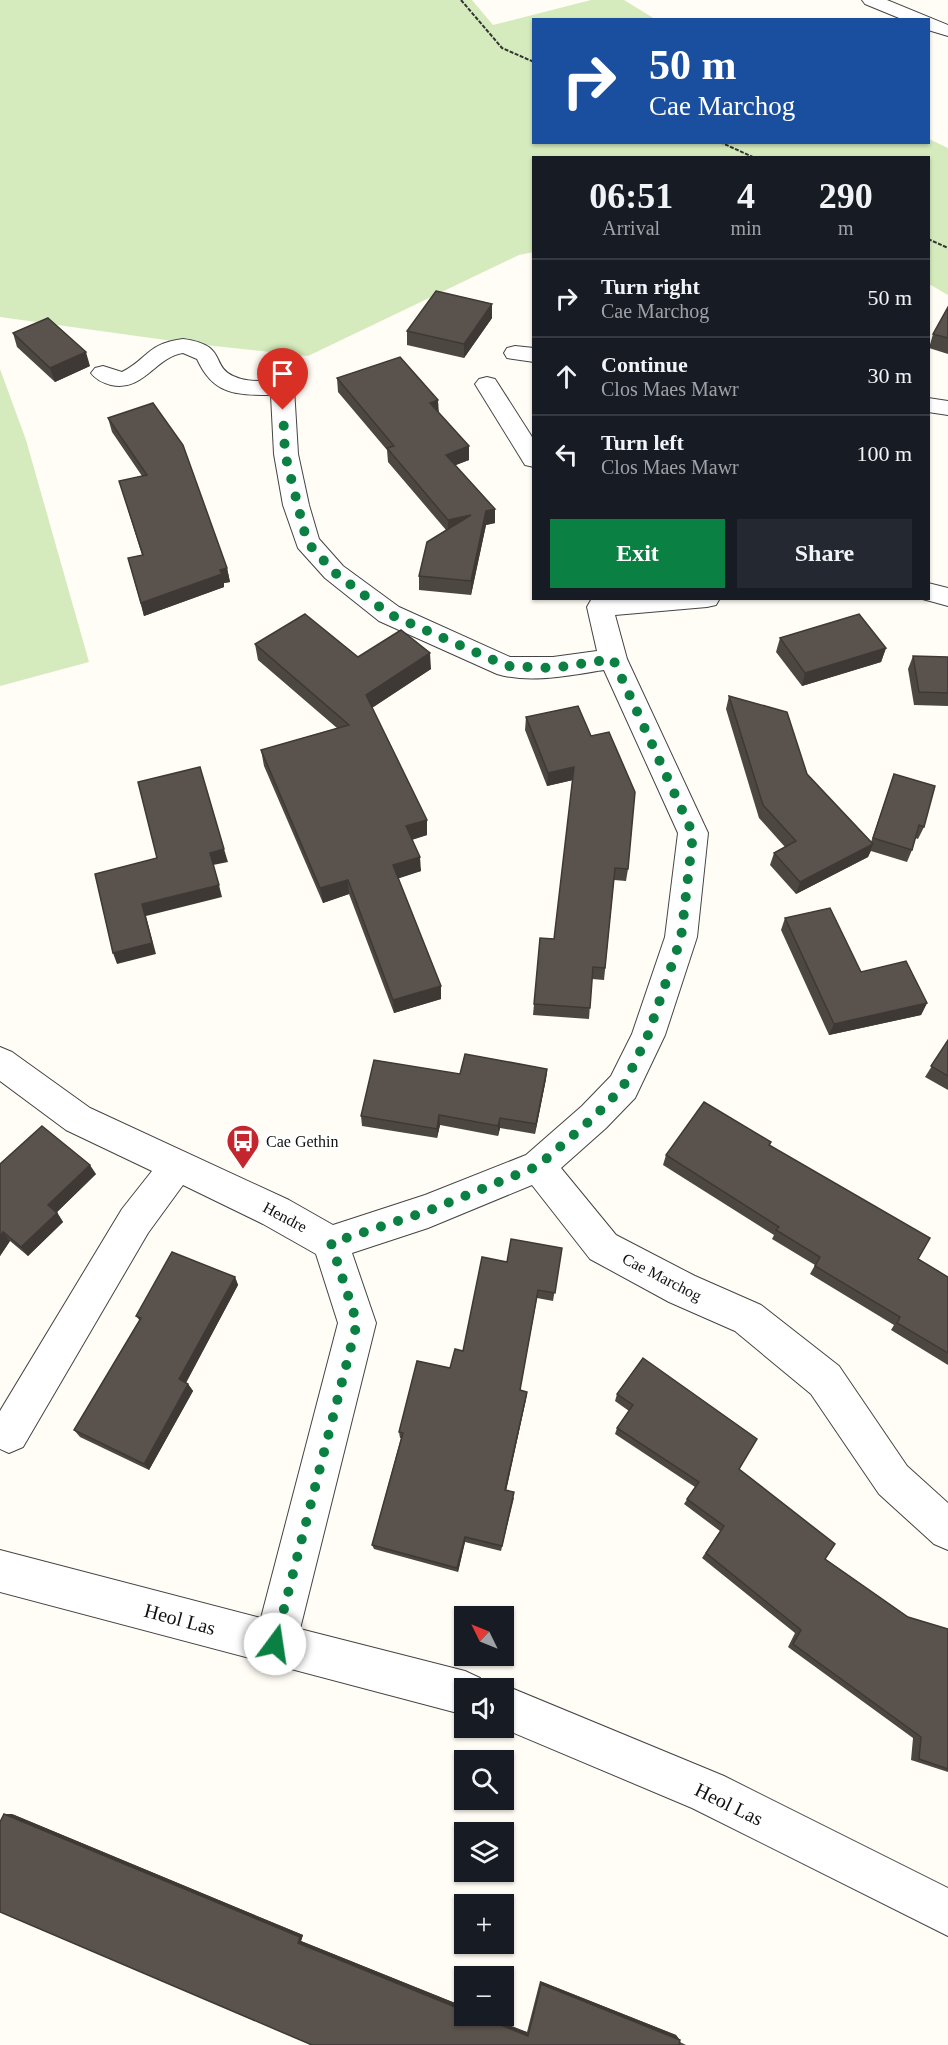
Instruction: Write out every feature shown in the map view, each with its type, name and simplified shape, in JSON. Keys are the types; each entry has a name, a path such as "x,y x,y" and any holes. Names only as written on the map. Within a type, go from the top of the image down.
{"street":[{"path":"871,0 916,18"},
{"path":"930,24 948,31"},
{"path":"103,373 120,380 130,378 159,351 183,346 205,353 211,359 215,373 223,380 252,387 282,388 285,454 296,505 307,542 334,572 389,614 507,666 553,668 613,659"},
{"path":"487,384 532,456"},
{"path":"930,405 948,408"},
{"path":"930,592 948,597"},
{"path":"275,1644 357,1323 331,1243 428,1211 538,1166 594,1117 623,1087 648,1035 681,938 693,834 613,659 598,603 663,600"},
{"name":"Hendre","path":"0,1062 78,1119 276,1212 331,1243"},
{"path":"9,1433 135,1221 177,1165"},
{"name":"Cae Marchog","path":"538,1166 603,1247 682,1289 748,1318 825,1380 893,1480 948,1530"},
{"name":"Heol Las","path":"0,1571 454,1690"},
{"name":"Heol Las","path":"514,1711 708,1792 948,1913"}],"path":[{"path":"461,0 502,48 532,61"},
{"path":"724,144 751,156"},
{"path":"930,240 948,248"}],"green space":[{"path":"0,0 472,0 493,25 591,0 624,0 653,18 532,18 532,144 930,144 930,139 948,148 948,295 930,285 930,156 532,156 532,252 519,255 308,356 187,343 0,317"},
{"path":"0,369 26,440 89,662 0,686"}],"building":[{"path":"436,291 492,304 464,344 407,331"},
{"path":"948,307 948,338 933,334"},
{"path":"48,318 86,352 50,368 13,333"},
{"path":"400,357 438,400 430,403 469,446 446,455 495,509 486,511 471,581 419,576 427,542 471,515 448,520 387,448 394,446 337,378"},
{"path":"153,403 183,445 227,568 220,570 222,574 141,603 128,558 143,555 119,481 147,475 108,418"},
{"path":"305,614 358,657 401,630 430,653 366,695 427,820 406,826 420,857 393,865 441,986 393,1000 348,880 320,888 261,750 349,725 255,644"},
{"path":"859,614 886,648 805,673 780,638"},
{"path":"913,656 948,657 948,693 919,692"},
{"path":"729,696 787,712 807,774 873,844 800,882 774,853 796,841 763,805"},
{"path":"578,706 591,736 609,732 635,792 628,869 615,868 605,968 593,967 590,1008 534,1004 540,938 554,939 574,767 548,773 526,717"},
{"path":"200,767 224,849 210,853 219,885 142,904 152,943 113,953 95,874 157,858 138,782"},
{"path":"894,774 935,786 924,827 919,825 912,850 873,838"},
{"path":"830,908 861,972 906,961 927,1003 834,1024 785,918"},
{"path":"948,1040 948,1076 931,1066"},
{"path":"465,1054 547,1069 536,1124 500,1118 498,1126 439,1115 437,1129 361,1116 374,1060 460,1074"},
{"path":"704,1102 771,1142 769,1145 930,1238 918,1259 948,1277 948,1353 897,1323 900,1317 815,1266 820,1257 776,1230 779,1227 666,1155"},
{"path":"42,1126 90,1165 48,1205 57,1213 21,1247 3,1232 0,1237 0,1164"},
{"path":"511,1239 562,1248 555,1293 538,1290 520,1390 527,1392 505,1490 514,1492 502,1546 465,1537 457,1568 372,1545 403,1433 399,1432 417,1361 450,1368 455,1349 463,1351 482,1257 507,1262"},
{"path":"172,1252 235,1277 179,1379 188,1384 144,1464 74,1430 141,1318 136,1316"},
{"path":"643,1358 757,1439 739,1469 835,1544 825,1559 908,1617 948,1629 948,1769 919,1759 921,1737 793,1644 801,1630 706,1553 724,1526 687,1499 699,1482 617,1428 633,1405 617,1394"},
{"path":"4,1814 300,1937 298,1943 454,2007 454,2026 503,2026 528,2036 541,1984 680,2040 679,2045 312,2045 0,1912 0,1822"}],"place":[{"name":"Cae Gethin","path":"243,1170"}],"route":[{"path":"275,1644 357,1323 331,1243 428,1211 538,1166 594,1117 623,1087 648,1035 681,938 693,834 613,659 553,668 507,666 389,614 334,572 307,542 285,454 283,410"}]}
